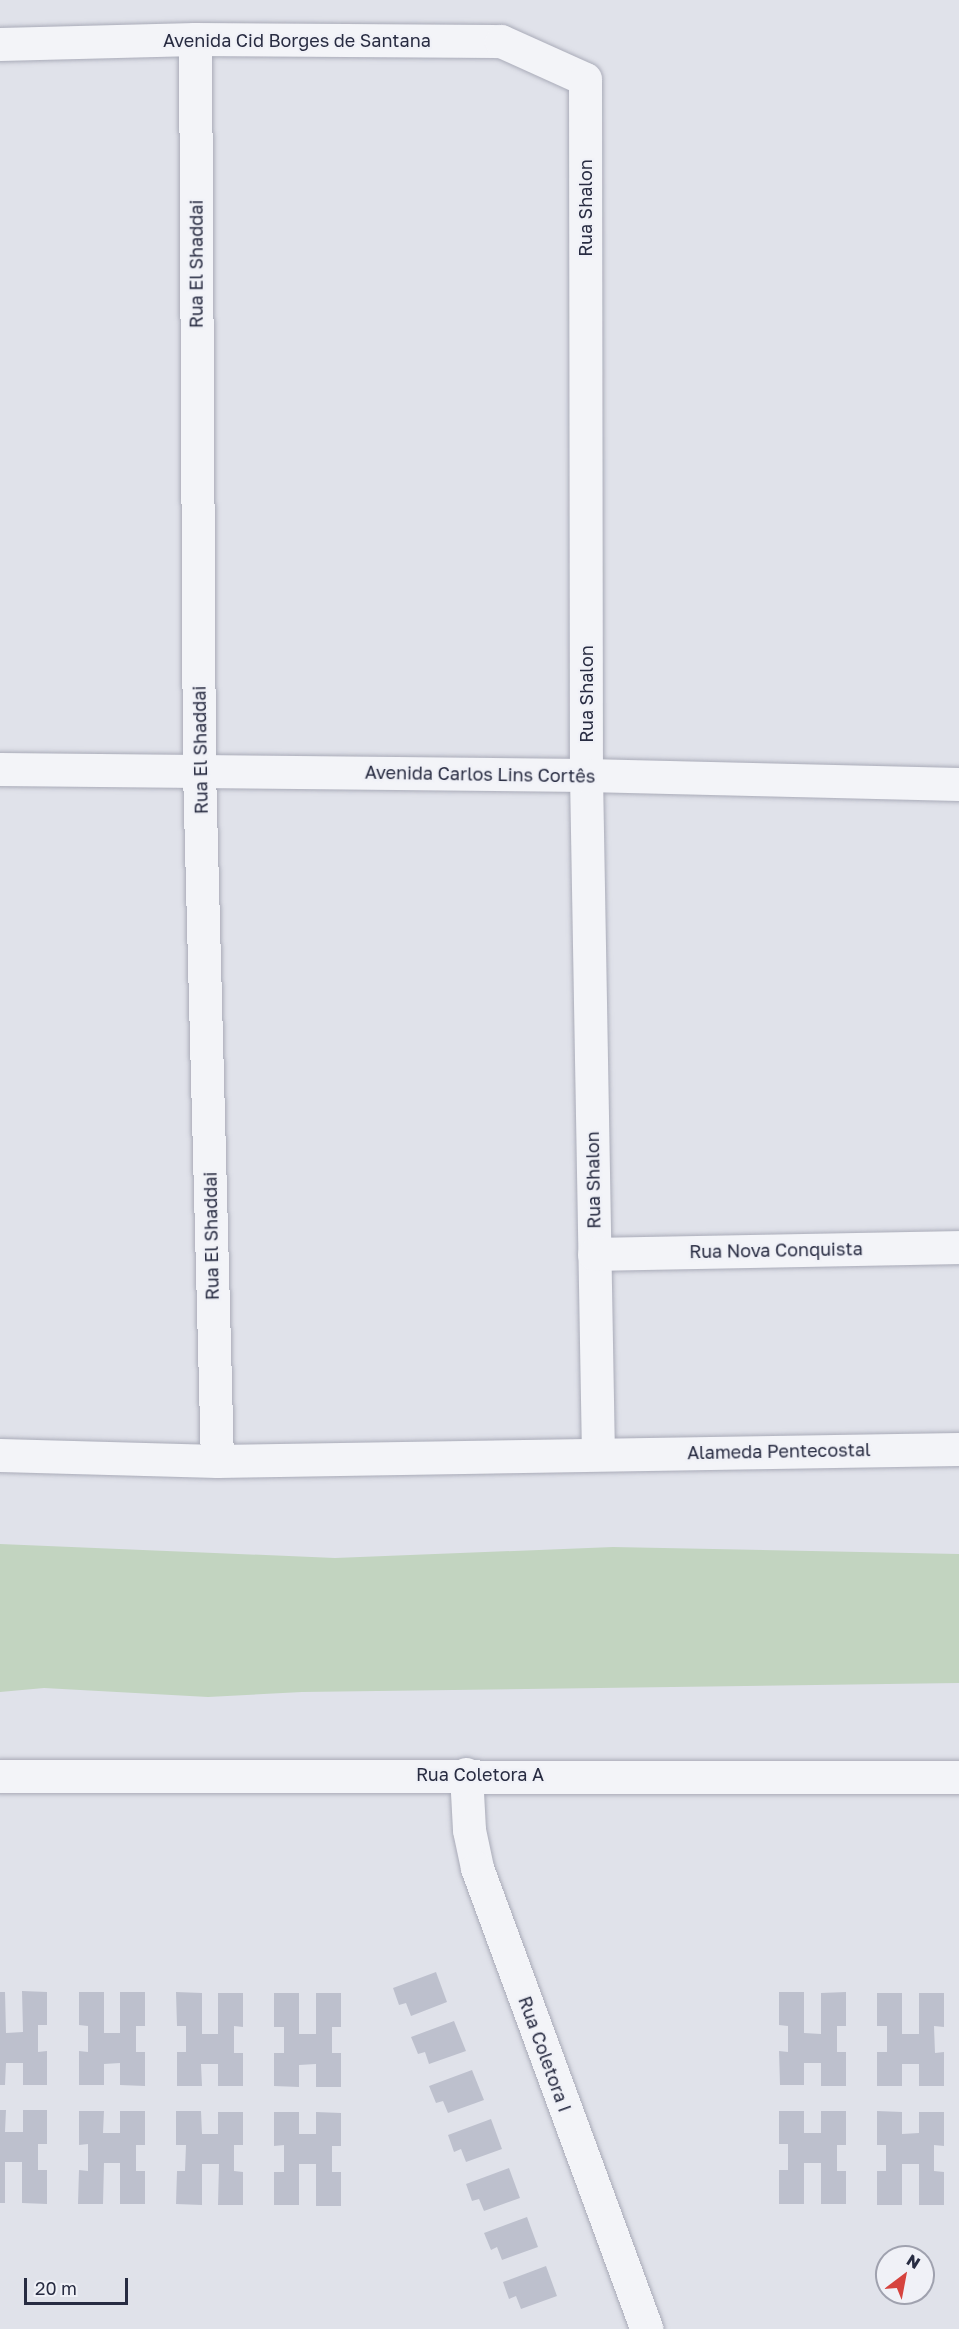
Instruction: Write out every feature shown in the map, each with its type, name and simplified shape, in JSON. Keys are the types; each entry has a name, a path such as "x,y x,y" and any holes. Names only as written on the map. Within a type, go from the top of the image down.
{"street":[{"name":"Avenida Cid Borges de Santana","path":"0,44 195,39 501,41 585,79"},
{"name":"Rua El Shaddai","path":"195,39 199,770 217,1461"},
{"name":"Rua Shalon","path":"585,79 586,775 598,1453"},
{"name":"Avenida Carlos Lins Cortês","path":"0,769 586,775 959,784"},
{"name":"Rua Nova Conquista","path":"594,1254 959,1247"},
{"name":"Alameda Pentecostal","path":"0,1455 217,1461 598,1453 959,1449"},
{"name":"Rua Coletora A","path":"0,1776 466,1774 959,1776"},
{"name":"Rua Coletora I","path":"466,1774 469,1830 477,1868 647,2329"}],"green space":[{"path":"0,1544 335,1558 613,1547 959,1554 959,1683 302,1692 208,1697 44,1688 0,1692"}],"building":[{"path":"436,1972 447,2002 411,2016 406,2003 399,2005 393,1988"},
{"path":"22,1991 47,1992 47,2025 38,2025 38,2052 47,2051 47,2085 23,2085 23,2063 6,2063 5,2085 0,2085 0,1992 5,1992 6,2033 23,2032"},
{"path":"79,1992 104,1992 104,2033 120,2033 120,1992 145,1992 145,2026 136,2026 136,2052 145,2052 145,2086 120,2085 120,2063 104,2064 104,2085 79,2085 79,2051 88,2052 88,2026 79,2025"},
{"path":"176,1992 202,1993 202,2034 218,2034 218,1993 243,1993 243,2027 234,2026 234,2053 243,2053 243,2086 218,2086 218,2064 201,2064 202,2086 177,2086 177,2052 186,2052 186,2026 177,2026"},
{"path":"779,1992 804,1992 804,2033 821,2034 821,1993 846,1992 846,2026 837,2026 837,2052 846,2052 846,2086 821,2086 821,2063 804,2063 804,2085 780,2085 779,2051 788,2052 788,2026 779,2025"},
{"path":"274,1993 299,1993 299,2034 316,2034 316,1993 341,1993 341,2027 332,2027 332,2053 341,2053 341,2087 316,2087 316,2064 299,2065 299,2087 274,2086 274,2053 284,2053 284,2027 274,2027"},
{"path":"877,1993 902,1993 902,2034 919,2034 919,1993 944,1993 944,2027 934,2026 935,2053 944,2052 944,2086 919,2086 919,2064 902,2064 902,2086 877,2086 877,2052 887,2052 887,2026 877,2026"},
{"path":"454,2021 466,2051 429,2064 425,2052 418,2054 411,2037"},
{"path":"472,2070 484,2100 448,2113 443,2101 436,2103 429,2086"},
{"path":"0,2110 6,2110 5,2132 23,2132 23,2110 47,2110 47,2144 38,2144 38,2170 47,2170 47,2204 22,2203 22,2162 5,2162 5,2203 0,2203"},
{"path":"79,2111 104,2111 103,2133 120,2133 120,2111 145,2111 145,2145 136,2145 136,2171 145,2171 145,2204 120,2204 120,2163 104,2163 103,2204 78,2204 79,2170 88,2171 88,2144 79,2145"},
{"path":"176,2111 201,2111 202,2134 218,2134 218,2112 243,2112 243,2145 234,2145 234,2171 243,2172 243,2205 218,2205 219,2164 202,2164 202,2205 176,2204 177,2171 185,2171 186,2145 176,2145"},
{"path":"779,2111 804,2111 804,2133 821,2133 821,2111 846,2111 846,2145 837,2145 837,2171 846,2171 846,2204 821,2204 821,2163 804,2163 804,2204 779,2204 779,2170 788,2170 788,2144 779,2144"},
{"path":"877,2111 902,2112 902,2134 919,2133 919,2112 944,2112 944,2146 934,2145 934,2171 944,2172 944,2205 919,2205 919,2164 902,2164 902,2205 877,2205 877,2171 886,2171 886,2145 877,2145"},
{"path":"274,2112 299,2112 299,2134 316,2134 316,2112 341,2113 341,2146 332,2146 332,2172 341,2172 341,2206 316,2206 316,2164 299,2164 299,2205 274,2205 274,2172 284,2172 284,2145 274,2146"},
{"path":"491,2119 502,2149 466,2162 461,2149 454,2152 448,2135"},
{"path":"509,2168 520,2198 484,2211 479,2199 472,2201 466,2184"},
{"path":"527,2217 538,2247 502,2260 497,2247 491,2250 484,2233"},
{"path":"546,2266 557,2296 521,2309 516,2296 509,2299 503,2282"}]}
